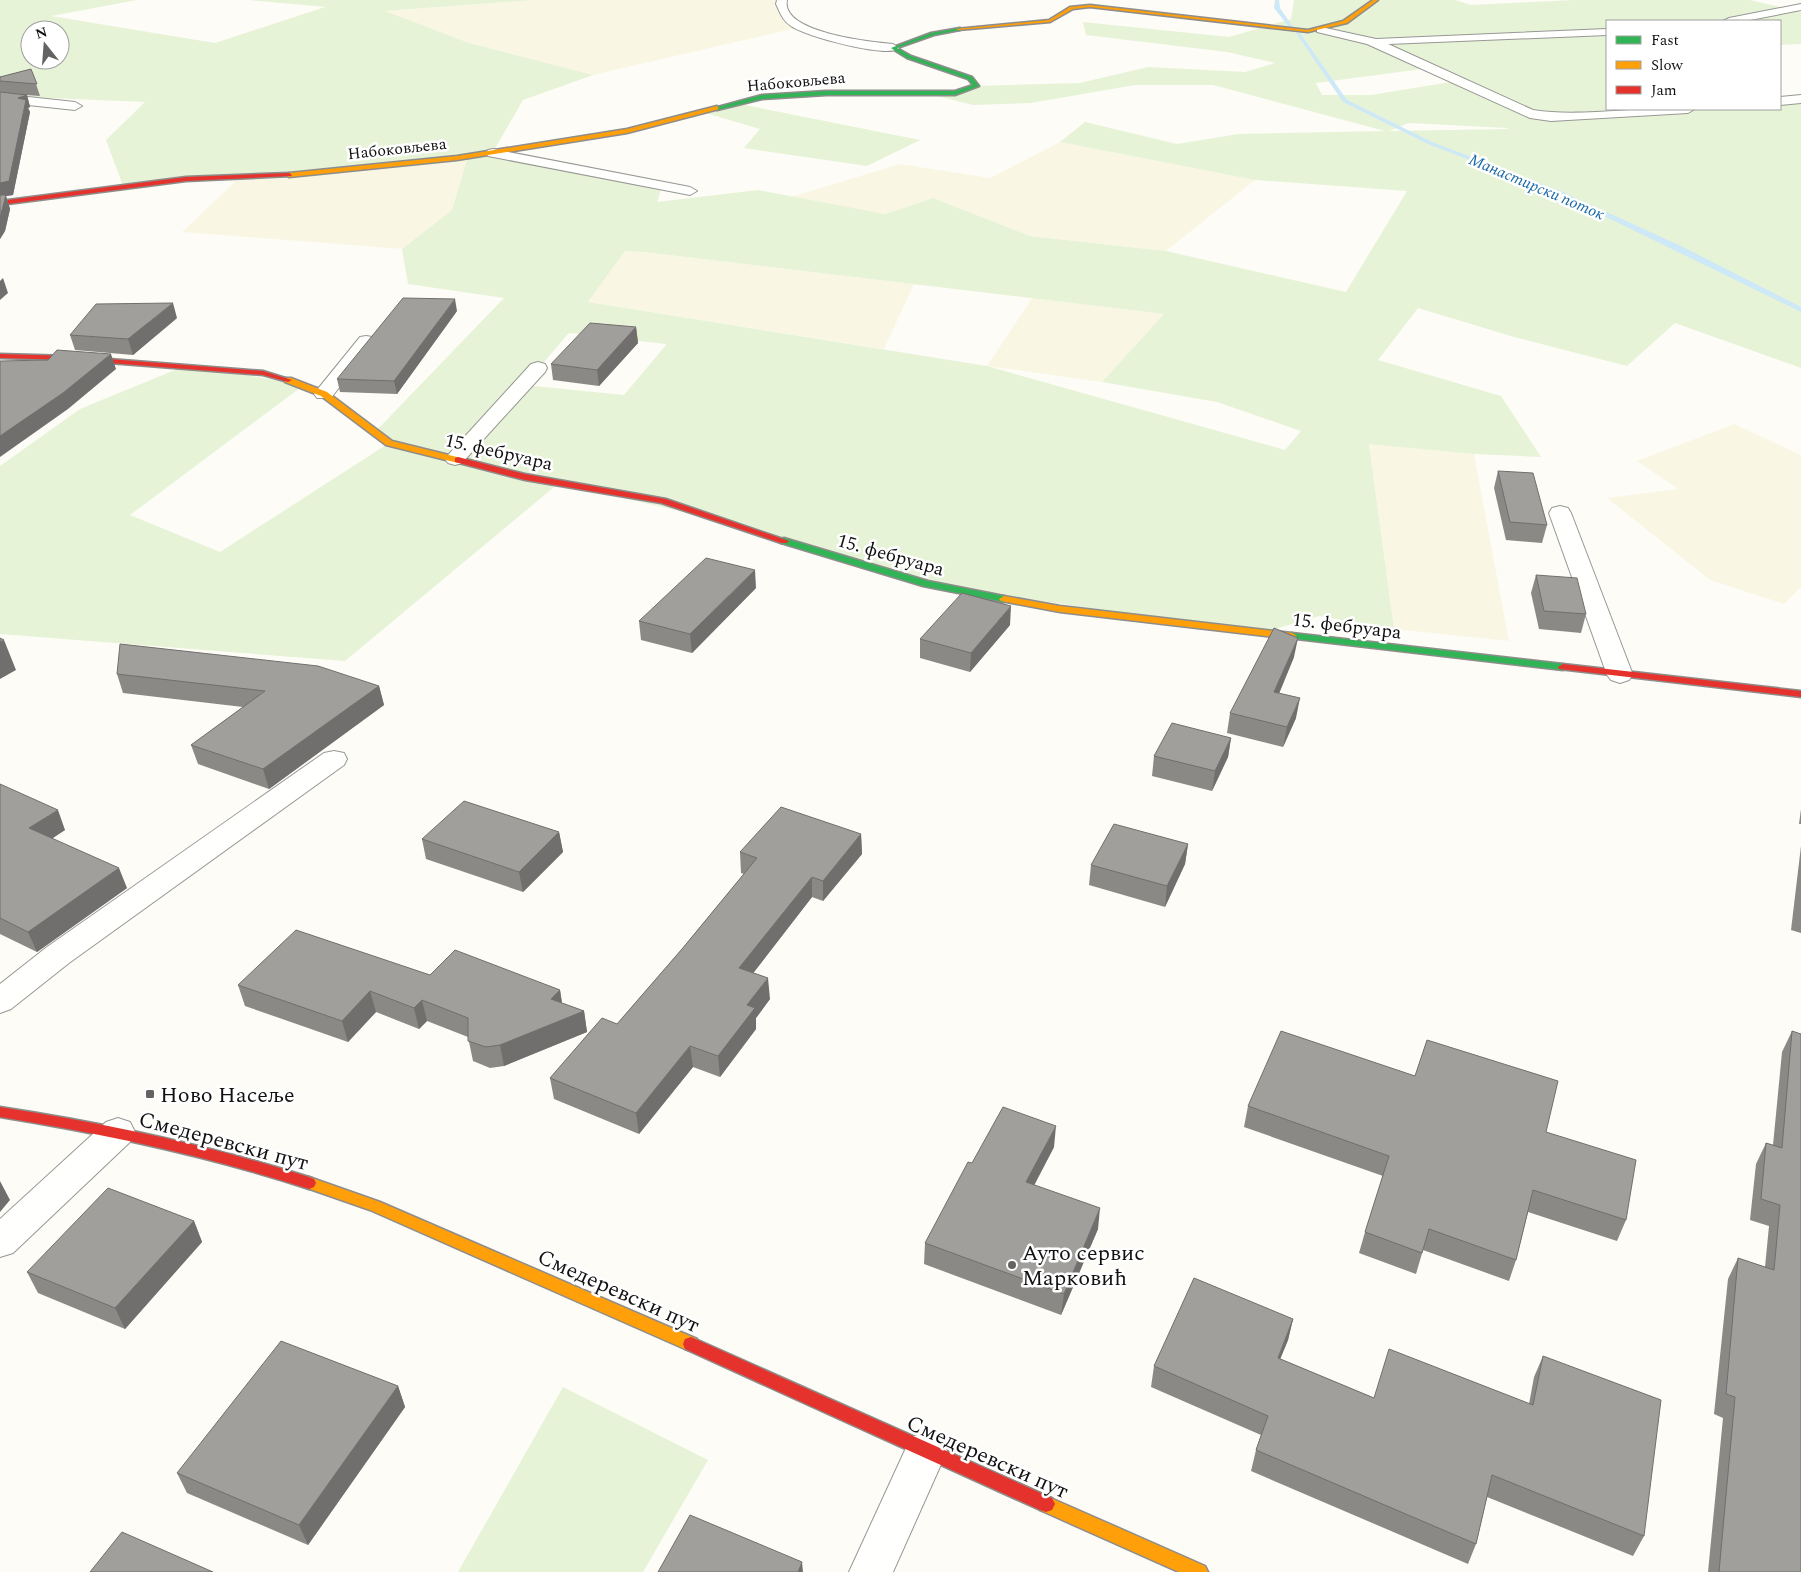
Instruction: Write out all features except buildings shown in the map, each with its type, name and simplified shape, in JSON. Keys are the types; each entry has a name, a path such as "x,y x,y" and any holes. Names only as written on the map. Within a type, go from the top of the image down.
{"street":[{"path":"782,0 781,4 789,19 801,27 844,40 893,48 933,34 958,29 1050,21 1083,3 1294,30 1321,30 1370,41 1530,114 1577,116 1672,110"},
{"path":"1321,30 1344,22 1368,8 1376,0"},
{"path":"1734,20 1801,7"},
{"path":"1370,41 1459,40 1606,32"},
{"name":"Набоковљева","path":"0,202 186,179 334,172 493,153 627,131 762,97 835,93 955,93 976,86 970,78 909,57 893,48"},
{"path":"0,98 75,106"},
{"path":"1781,102 1801,99"},
{"path":"493,153 690,191"},
{"path":"324,394 366,341"},
{"name":"15. фебруара","path":"0,356 71,358 263,373 304,385 324,394 389,443 526,477 663,501 794,544 926,584 1060,609 1801,694"},
{"path":"455,459 538,368"},
{"path":"1560,513 1620,674"},
{"path":"0,1001 58,955 334,759"},
{"name":"Смедеревски пут","path":"0,1112 118,1132 209,1154 288,1176 375,1206 767,1377 926,1451 1199,1572"},
{"path":"0,1242 118,1132"},
{"path":"871,1572 926,1451"}],"shaded area":[{"path":"535,0 777,0 789,19 801,27 593,75 469,43 384,11"},
{"path":"1060,142 1255,180 1166,251 1030,236 933,198 885,214 791,197 900,164 990,178"},
{"path":"468,156 452,210 402,249 182,232 240,177"},
{"path":"625,251 914,284 884,349 588,302"},
{"path":"1032,298 1164,314 1102,382 987,366"},
{"path":"1734,424 1801,455 1801,587 1784,604 1710,580 1607,498 1678,489 1637,461"},
{"path":"1369,443 1474,454 1509,641 1394,629"}],"green space":[{"path":"0,0 137,0 51,16 215,43 325,7 248,0 535,0 385,11 469,43 593,75 523,100 493,152 662,187 657,202 758,190 885,214 933,198 1030,236 1166,251 1346,292 1407,191 1255,180 1060,142 1085,122 1177,144 1238,134 1385,131 1213,85 1135,85 1031,103 973,105 929,94 976,86 1080,83 1148,67 1245,72 1275,63 1227,52 1086,35 1083,22 1229,37 1291,19 1294,0 1455,0 1471,5 1573,0 1750,0 1801,12 1801,44 1781,45 1781,20 1606,20 1606,110 1781,110 1781,105 1801,103 1801,368 1675,323 1627,366 1514,337 1418,308 1378,360 1501,396 1541,457 1474,454 1369,444 1394,629 1319,616 1262,633 926,584 735,524 559,483 345,661 0,634 0,466 80,409 187,365 304,385 130,515 220,552 389,443 375,432 504,298 408,284 402,249 452,210 468,156 123,186 106,140 145,102 0,96","holes":["1430,68 1457,81 1371,95 1322,95 1316,83","1409,123 1508,129 1389,131","625,251 1164,314 1102,382 1217,402 1301,431 1285,450 987,366 588,302","569,333 666,344 666,345 624,395 524,385"]},
{"path":"735,103 920,140 867,166 744,148 760,129 702,112"},
{"path":"563,1387 708,1460 643,1572 458,1572"}],"waterway":[{"name":"Манастирски поток","path":"1277,0 1277,8 1291,26"},
{"name":"Манастирски поток","path":"1298,34 1345,101 1430,143 1561,193 1678,248 1801,310"}],"traffic: fast":[{"path":"717,108 762,97 826,93 955,93 976,86 970,78 909,57 893,48 933,34 958,29"},
{"path":"784,541 926,584 1004,599"},
{"path":"1292,636 1563,667"}],"traffic: slow":[{"path":"958,29 1050,21 1072,8 1090,6 1308,31 1345,22 1376,0"},
{"path":"289,175 457,158 627,131 717,108"},
{"path":"288,380 324,394 389,443 458,460"},
{"path":"1004,599 1060,609 1292,636"},
{"path":"309,1183 375,1206 691,1344"},
{"path":"1046,1504 1199,1572"}],"traffic: jam":[{"path":"0,203 186,179 289,175"},
{"path":"0,356 71,358 263,373 288,380"},
{"path":"458,460 525,477 663,501 784,541"},
{"path":"1563,667 1801,694"},
{"path":"0,1112 156,1140 233,1160 309,1183"},
{"path":"691,1344 1046,1504"}],"place":[{"name":"Ново Насеље","path":"150,1094"},
{"name":"Ауто сервис Марковић","path":"1012,1265"}]}
